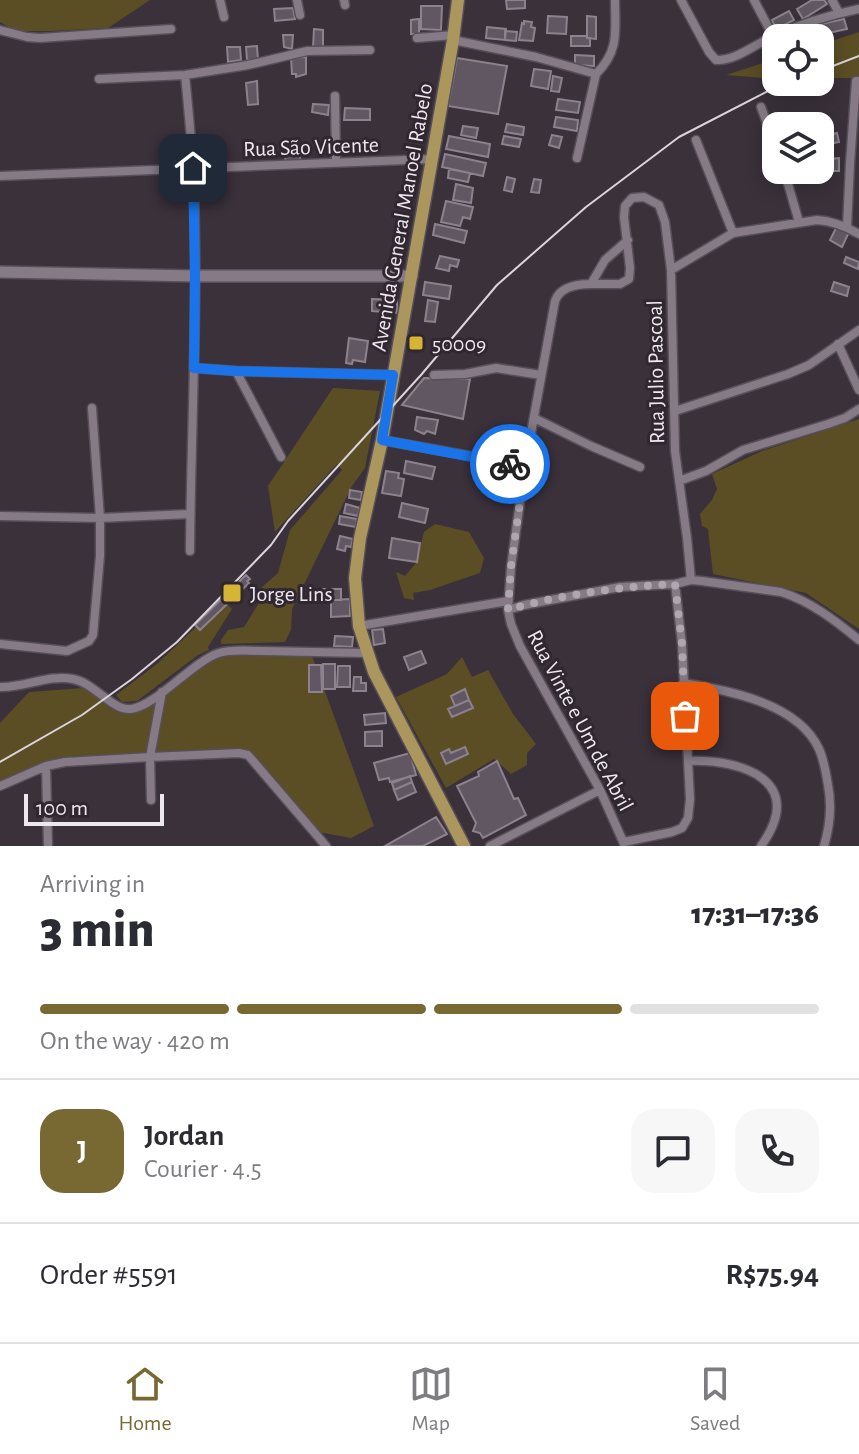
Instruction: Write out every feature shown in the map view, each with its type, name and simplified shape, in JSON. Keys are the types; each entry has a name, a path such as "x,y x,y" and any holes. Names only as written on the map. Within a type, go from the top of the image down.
{"main road":[{"name":"Avenida General Manoel Rabelo","path":"458,0 412,276 355,578 359,626 366,653 383,692 464,846"}],"street":[{"path":"220,0 224,17"},
{"path":"297,0 300,15"},
{"path":"577,158 596,74 609,60 613,50 615,0"},
{"path":"681,0 716,60 725,60 762,42"},
{"path":"754,0 767,24"},
{"path":"832,0 839,13"},
{"path":"807,24 859,9"},
{"path":"0,30 40,38 171,29"},
{"path":"417,38 453,38 596,74"},
{"path":"99,79 185,75 307,51 370,50"},
{"path":"185,75 193,168 195,276 190,551"},
{"path":"847,227 858,81"},
{"path":"335,96 336,162"},
{"path":"761,107 763,112"},
{"path":"696,140 733,233"},
{"name":"Rua São Vicente","path":"0,176 432,159"},
{"path":"788,184 799,222"},
{"name":"Rua Julio Pascoal","path":"625,206 638,196 651,199 659,205 665,222 671,270 674,441 691,580"},
{"name":"Rua Vinte e Um de Abril","path":"625,206 629,279 620,284 568,288 557,294 525,466 508,606 520,646 600,790 625,844"},
{"path":"671,270 733,233 829,220 859,234"},
{"path":"591,284 605,260 628,240"},
{"path":"0,272 412,276"},
{"path":"675,411 799,369 859,330"},
{"path":"838,344 859,390"},
{"path":"194,368 393,375"},
{"path":"434,375 465,374 496,368 541,375"},
{"path":"236,371 281,457"},
{"path":"0,644 67,651 89,641 95,628 100,518 92,408"},
{"path":"679,481 706,471 743,450 845,418 859,409"},
{"path":"534,418 640,467"},
{"path":"382,440 525,466"},
{"path":"0,516 100,518 190,514"},
{"path":"359,626 620,587 675,584 691,580 794,596 859,640"},
{"path":"625,844 682,828 690,810 682,644 675,584"},
{"path":"0,687 55,678 74,679 87,683 118,707 127,709 140,706 219,653 366,653"},
{"path":"683,683 719,689 770,706 790,716 810,736 818,747 826,772 831,803 824,846"},
{"path":"151,800 150,757 162,691"},
{"path":"0,786 46,766 65,762 239,753 248,755 326,846"},
{"path":"688,761 726,762 752,771 764,779 774,792 778,811 772,831 761,846"},
{"path":"46,766 48,846"},
{"path":"490,846 600,790"}],"shaded area":[{"path":"0,0 150,0 108,28 16,31 0,22"},
{"path":"859,32 859,78 834,78 834,40"},
{"path":"762,63 762,78 726,75"},
{"path":"333,388 380,391 365,468 352,486 292,609 291,630 285,642 221,644 228,630 244,627 262,598 260,589 278,573 290,530 342,470 337,464 275,532 268,486"},
{"path":"859,419 859,629 806,593 713,574 708,529 702,526 700,514 717,489 712,474 762,451"},
{"path":"435,524 469,532 484,558 480,573 413,593 414,600 404,598 396,572 405,576 416,563 424,532"},
{"path":"227,604 232,609 209,650 137,701 122,702 116,695 157,664 197,626 201,630"},
{"path":"311,653 374,826 351,838 313,831 248,755 54,764 0,790 0,723 29,692 84,688 118,707 148,702 212,656"},
{"path":"462,657 472,677 488,670 513,714 536,744 527,753 527,765 511,774 494,759 446,788 396,697 447,674"}],"building":[{"path":"506,0 525,0 525,8 507,9"},
{"path":"812,0 824,0 827,4 803,19 797,9"},
{"path":"421,6 442,6 441,30 421,29"},
{"path":"293,8 295,19 275,21 274,9"},
{"path":"789,11 794,20 774,24 772,20"},
{"path":"548,16 567,17 566,34 547,33"},
{"path":"587,16 596,17 596,39 587,38"},
{"path":"419,19 419,34 411,34 411,20"},
{"path":"844,19 847,29 834,32 834,24 821,24"},
{"path":"524,21 532,22 531,27 535,28 533,41 519,40"},
{"path":"487,27 506,29 505,40 486,38"},
{"path":"314,29 323,30 323,48 313,47"},
{"path":"505,31 517,32 516,41 505,40"},
{"path":"283,35 293,35 292,49 284,47"},
{"path":"571,36 587,36 590,46 571,46"},
{"path":"257,46 258,60 247,60 246,47"},
{"path":"227,47 240,47 241,60 228,62"},
{"path":"575,55 594,56 594,66 575,65"},
{"path":"306,57 306,74 296,77 292,74 291,58"},
{"path":"457,58 507,66 498,114 448,106"},
{"path":"534,69 551,71 548,89 531,86"},
{"path":"553,76 562,78 559,92 551,91"},
{"path":"257,81 258,104 248,105 246,83"},
{"path":"558,99 580,102 578,113 556,110"},
{"path":"313,104 329,105 328,115 312,112"},
{"path":"345,108 370,109 370,120 344,120"},
{"path":"556,117 578,120 577,131 554,127"},
{"path":"507,124 524,127 523,135 505,132"},
{"path":"463,126 478,128 476,138 461,135"},
{"path":"552,135 562,137 559,148 549,145"},
{"path":"449,136 490,144 488,157 446,149"},
{"path":"504,136 521,139 519,147 502,144"},
{"path":"300,146 300,162 285,162 286,148"},
{"path":"445,154 486,163 483,176 442,167"},
{"path":"839,158 839,171 834,171 834,159"},
{"path":"449,169 470,173 468,182 448,178"},
{"path":"507,177 515,179 512,192 504,190"},
{"path":"534,179 541,180 539,193 531,192"},
{"path":"456,184 473,188 471,203 453,200"},
{"path":"446,201 473,207 470,219 463,217 460,226 441,222"},
{"path":"435,224 467,231 464,243 433,235"},
{"path":"837,226 849,232 842,247 830,240"},
{"path":"440,256 459,260 457,267 450,265 449,271 436,268"},
{"path":"846,257 859,262 858,269 844,263"},
{"path":"425,282 451,286 449,299 423,295"},
{"path":"834,282 849,287 847,296 831,291"},
{"path":"372,299 397,300 397,313 372,311"},
{"path":"428,300 438,302 435,322 425,321"},
{"path":"349,338 368,341 365,362 353,360 352,364 346,363"},
{"path":"424,378 470,379 463,419 402,405"},
{"path":"417,417 438,420 435,434 415,430"},
{"path":"406,461 435,467 432,479 404,473"},
{"path":"386,471 399,473 398,478 404,479 401,496 382,493"},
{"path":"350,490 362,492 361,500 349,498"},
{"path":"402,503 428,509 425,523 399,517"},
{"path":"346,504 360,508 358,516 344,513"},
{"path":"340,516 357,519 356,527 339,524"},
{"path":"340,536 353,539 351,547 346,546 345,551 337,549"},
{"path":"392,538 420,543 417,562 389,558"},
{"name":"Jorge Lins","path":"246,575 249,583 200,630 195,625"},
{"path":"323,589 341,589 341,600 323,600"},
{"path":"350,599 350,616 331,617 331,600"},
{"path":"383,629 385,643 374,645 372,630"},
{"path":"335,636 353,637 352,647 334,646"},
{"path":"421,651 426,663 409,670 404,657"},
{"path":"323,664 335,664 335,689 323,689"},
{"path":"309,665 321,665 322,692 309,692"},
{"path":"338,666 350,666 350,687 337,687"},
{"path":"354,677 361,677 361,683 366,683 366,691 353,691"},
{"path":"465,689 469,700 455,706 451,696"},
{"path":"469,700 473,708 452,717 448,709"},
{"path":"385,713 386,723 365,725 364,715"},
{"path":"382,731 382,746 365,746 365,732"},
{"path":"465,747 468,754 446,764 441,753 449,749 451,753"},
{"path":"410,753 416,775 390,782 389,778 379,780 374,763"},
{"path":"497,761 514,799 518,798 526,815 483,838 473,831 476,823 457,786 479,776 478,772"},
{"path":"410,776 412,782 394,790 392,783"},
{"path":"412,782 416,792 398,800 394,790"},
{"path":"436,817 447,834 423,846 385,846"}],"tram line":[{"path":"834,66 859,56"},
{"path":"0,762 82,715 177,642 271,545 288,521 421,375 497,285 586,207 679,137 762,94"}],"way so far":[{"path":"510,464 525,466 508,610 620,587 675,584 682,644 685,716"}],"place":[{"name":"50009","path":"416,343"},
{"name":"Jorge Lins","path":"232,593"}],"route":[{"path":"193,168 194,368 393,375 382,440 510,464"}]}
